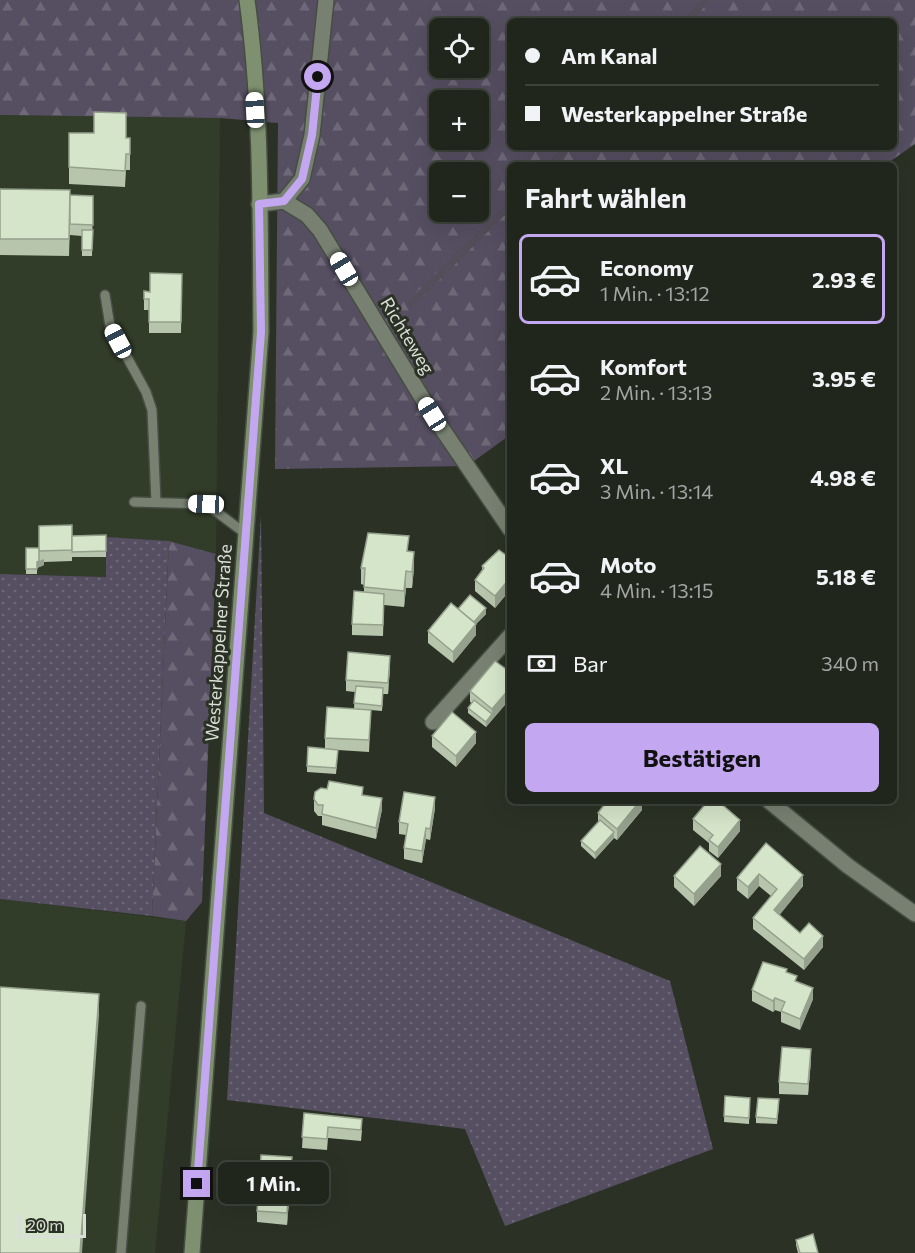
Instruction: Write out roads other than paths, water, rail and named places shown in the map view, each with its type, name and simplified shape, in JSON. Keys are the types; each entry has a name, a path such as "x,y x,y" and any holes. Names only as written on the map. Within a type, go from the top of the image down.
{"main road":[{"name":"Westerkappelner Straße","path":"192,1253 261,332 259,204 252,39 247,0"}],"street":[{"path":"259,204 284,201 302,179 312,135 326,0"},
{"name":"Richteweg","path":"284,201 307,215 320,230 432,414 507,525"},
{"path":"433,722 507,639"},
{"path":"773,804 848,866 915,915"}],"lane":[{"path":"105,295 110,326 146,392 152,410 156,502"},
{"path":"134,502 206,504 246,534"},
{"path":"121,1253 141,1006"}],"waterway":[{"path":"690,18 706,0"},
{"path":"553,162 565,150"},
{"path":"411,303 507,208"}]}
